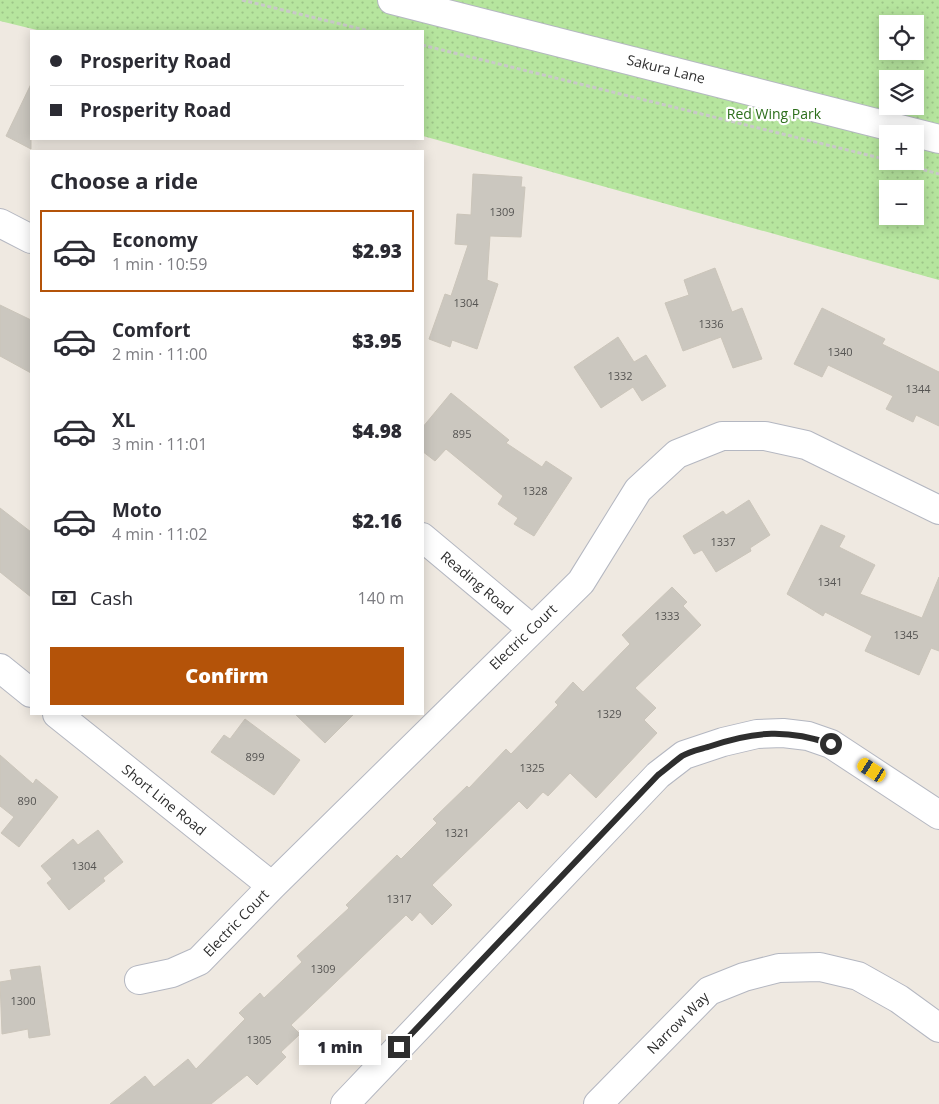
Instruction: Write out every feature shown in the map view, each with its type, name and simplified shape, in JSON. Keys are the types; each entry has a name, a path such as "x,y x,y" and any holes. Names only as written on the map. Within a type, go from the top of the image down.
{"street":[{"name":"Sakura Lane","path":"392,0 939,139"},
{"path":"0,223 30,238"},
{"name":"Electric Court","path":"138,980 172,974 199,961 272,886 580,582 638,490 677,454 722,436 765,436 806,445 939,510"},
{"name":"Reading Road","path":"424,539 532,629"},
{"path":"0,668 30,692"},
{"name":"Short Line Road","path":"58,715 272,886"},
{"path":"345,1104 658,775 684,755 723,742 757,734 783,732 808,736 831,744 939,815"},
{"name":"Narrow Way","path":"598,1104 709,991 744,977 779,968 820,968 858,976 899,999 939,1028"}],"path":[{"path":"242,0 365,30"},
{"path":"424,44 879,158"},
{"path":"924,170 939,174"}],"green space":[{"name":"Red Wing Park","path":"0,0 939,0 939,280 424,136 424,30 37,30 0,21"}],"building":[{"path":"30,86 31,149 6,136"},
{"path":"473,174 522,177 521,187 525,187 521,237 490,236 487,280 498,284 477,349 452,340 450,347 429,339 445,294 451,296 468,245 455,244 457,214 471,215"},
{"path":"715,268 732,312 742,308 762,359 733,368 721,337 683,351 665,303 689,295 684,280"},
{"path":"0,305 30,320 30,372 0,356"},
{"path":"822,308 885,339 882,344 939,372 939,426 916,415 913,422 886,409 893,396 828,365 822,377 794,364"},
{"path":"618,337 634,362 646,355 666,386 642,401 633,387 601,408 574,367"},
{"path":"451,393 509,440 506,443 542,467 546,461 572,478 534,536 514,524 518,518 498,504 503,496 446,449 435,461 424,453 424,426"},
{"path":"749,500 770,535 750,548 751,551 716,572 702,550 694,554 683,536 723,511 726,515"},
{"path":"0,508 30,531 30,596 0,572"},
{"path":"821,525 845,536 839,547 875,565 860,594 922,618 939,577 939,651 931,648 919,675 865,651 872,636 825,612 823,616 787,594"},
{"path":"672,587 687,602 683,606 701,625 635,688 656,708 644,720 657,733 596,798 570,773 548,796 543,792 527,809 519,801 432,885 452,905 432,925 420,912 412,921 406,915 291,1025 300,1034 281,1052 286,1057 257,1085 247,1075 211,1104 110,1104 145,1076 154,1087 188,1059 196,1069 245,1019 239,1013 260,993 264,998 302,962 297,956 349,908 346,905 397,855 401,859 437,823 433,819 467,786 469,788 506,749 511,754 558,705 555,702 573,682 583,692 630,644 622,635"},
{"path":"296,715 353,715 325,743"},
{"path":"245,719 300,760 274,795 211,752 224,735 230,739"},
{"path":"0,755 33,784 36,779 58,797 19,847 1,833 14,817 0,806"},
{"path":"98,830 123,862 103,878 105,881 69,910 47,883 52,879 41,866 73,839 78,845"},
{"path":"40,966 50,1035 29,1038 28,1029 2,1034 0,982 12,980 10,970"}],"route":[{"path":"399,1047 658,775 684,755 723,742 757,734 783,732 808,736 831,744"}]}
